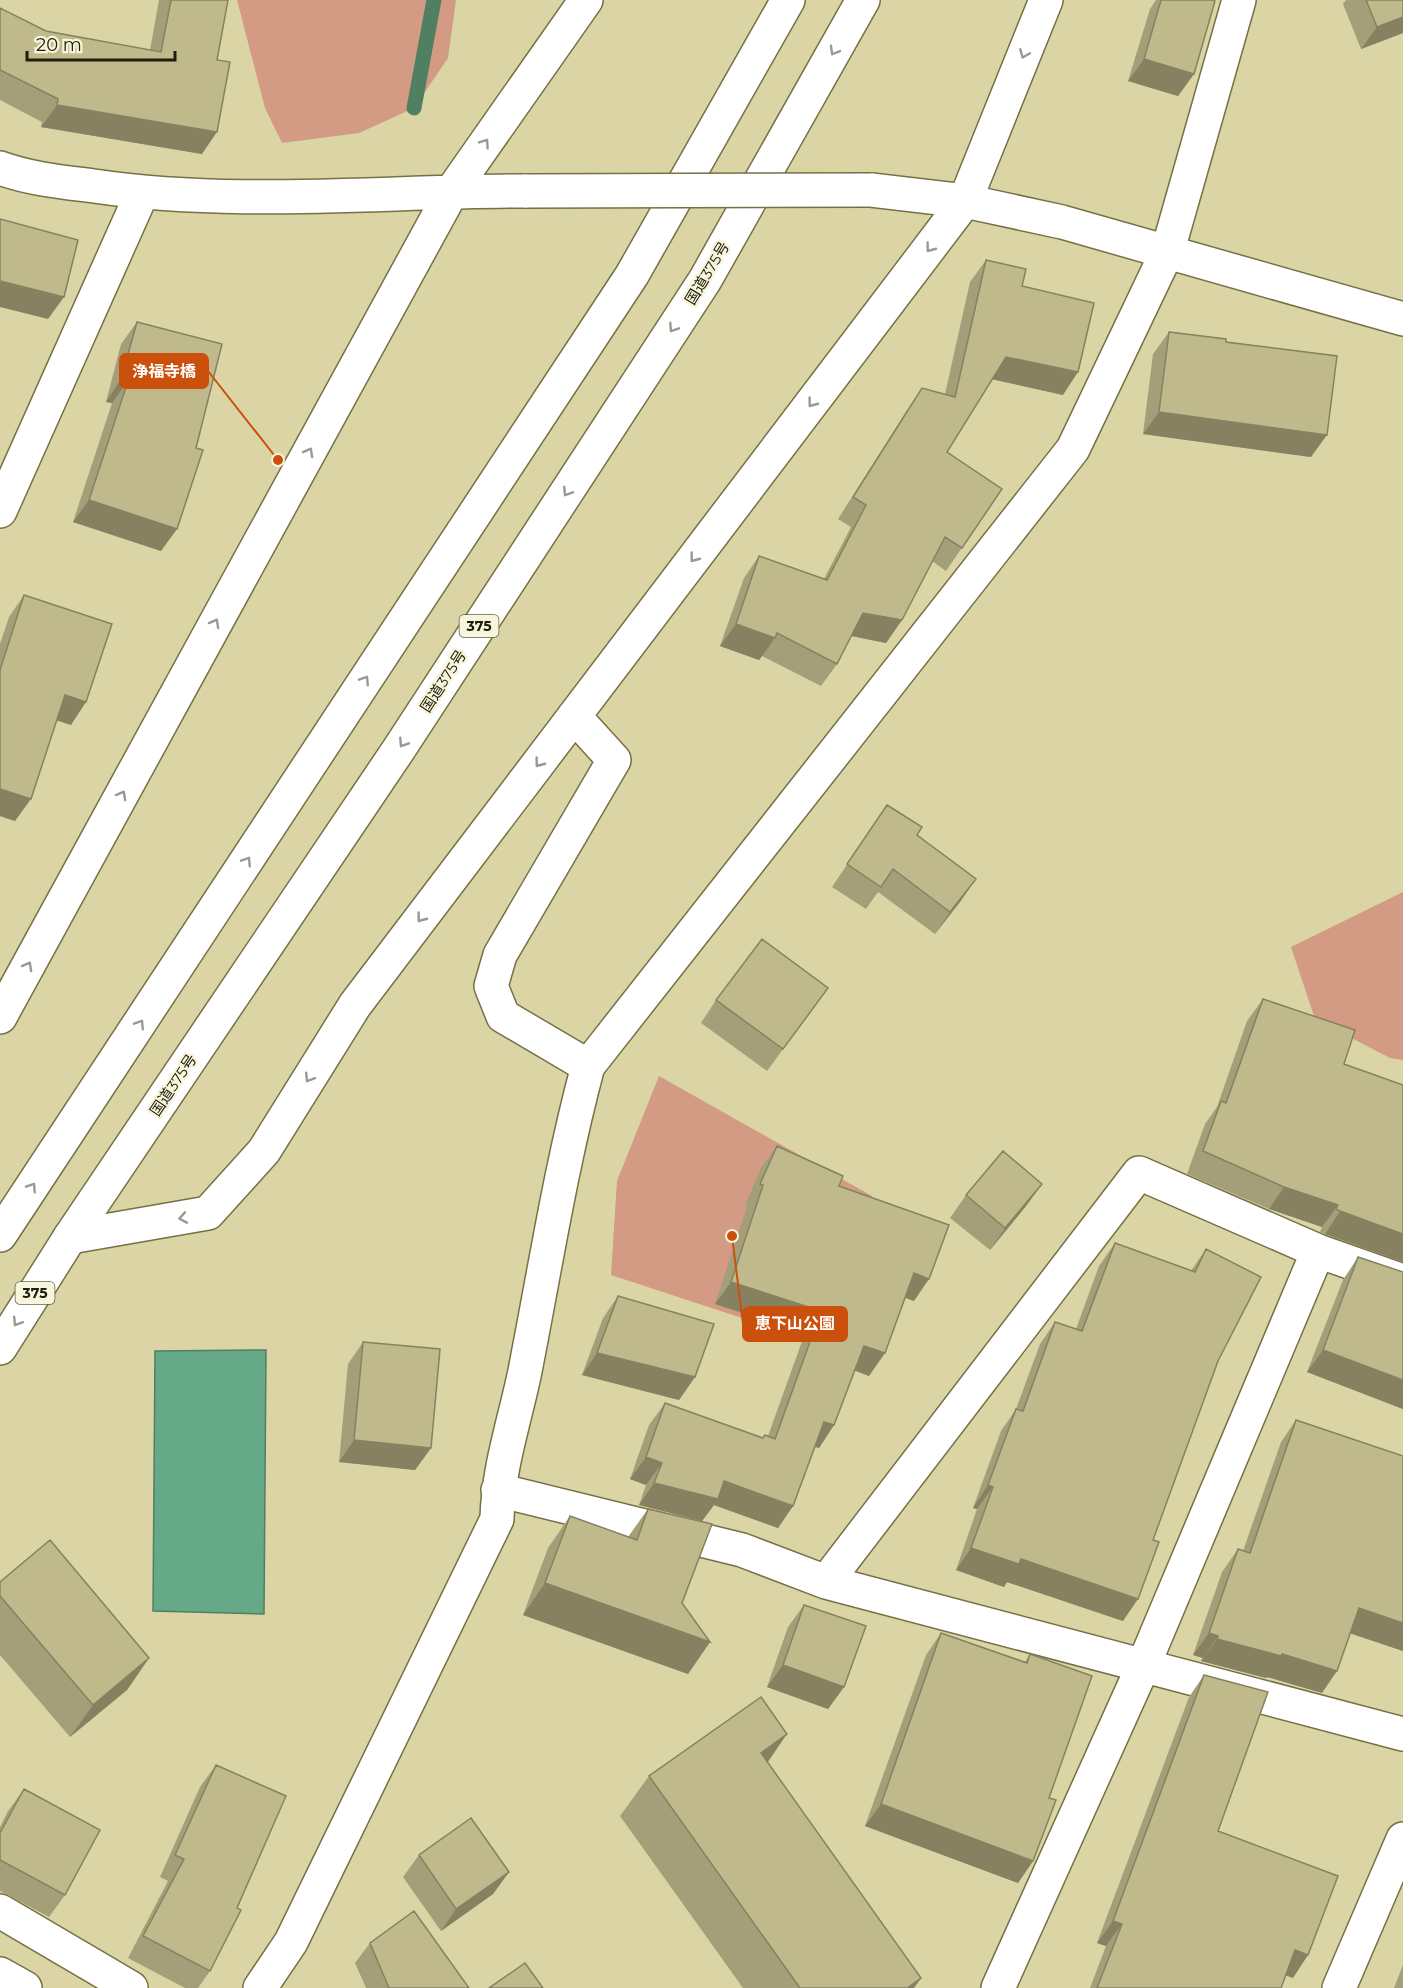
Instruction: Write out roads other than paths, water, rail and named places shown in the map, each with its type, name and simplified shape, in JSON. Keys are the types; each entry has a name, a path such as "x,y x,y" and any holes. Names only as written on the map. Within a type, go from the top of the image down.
{"main road":[{"path":"0,1017 452,191 586,0"},
{"path":"0,1235 632,275 788,0"},
{"name":"国道375号","path":"0,1348 70,1237 399,749 705,280 863,0"},
{"path":"70,1237 208,1213 264,1151 355,1005 965,201 1046,0"},
{"path":"260,1988 291,1942 497,1519 498,1490 523,1381 573,1122 588,1066 1073,449 1167,250 1239,0"},
{"path":"0,168 22,176 142,193 269,196 452,191 871,190 965,201 1062,222 1403,319"},
{"path":"0,512 142,193"},
{"path":"574,716 614,760 500,955 491,986 503,1016 588,1066"},
{"path":"826,1582 1139,1173 1318,1251 1403,1281"},
{"path":"998,1988 1144,1664 1318,1251"},
{"path":"498,1490 742,1550 826,1582 1403,1734"},
{"path":"1339,1988 1403,1839"},
{"path":"0,1911 131,1988"},
{"path":"0,1974 25,1988"}],"waterway":[{"path":"414,108 434,0"}],"place":[{"name":"浄福寺橋","path":"278,460"},
{"name":"恵下山公園","path":"732,1236"}]}
